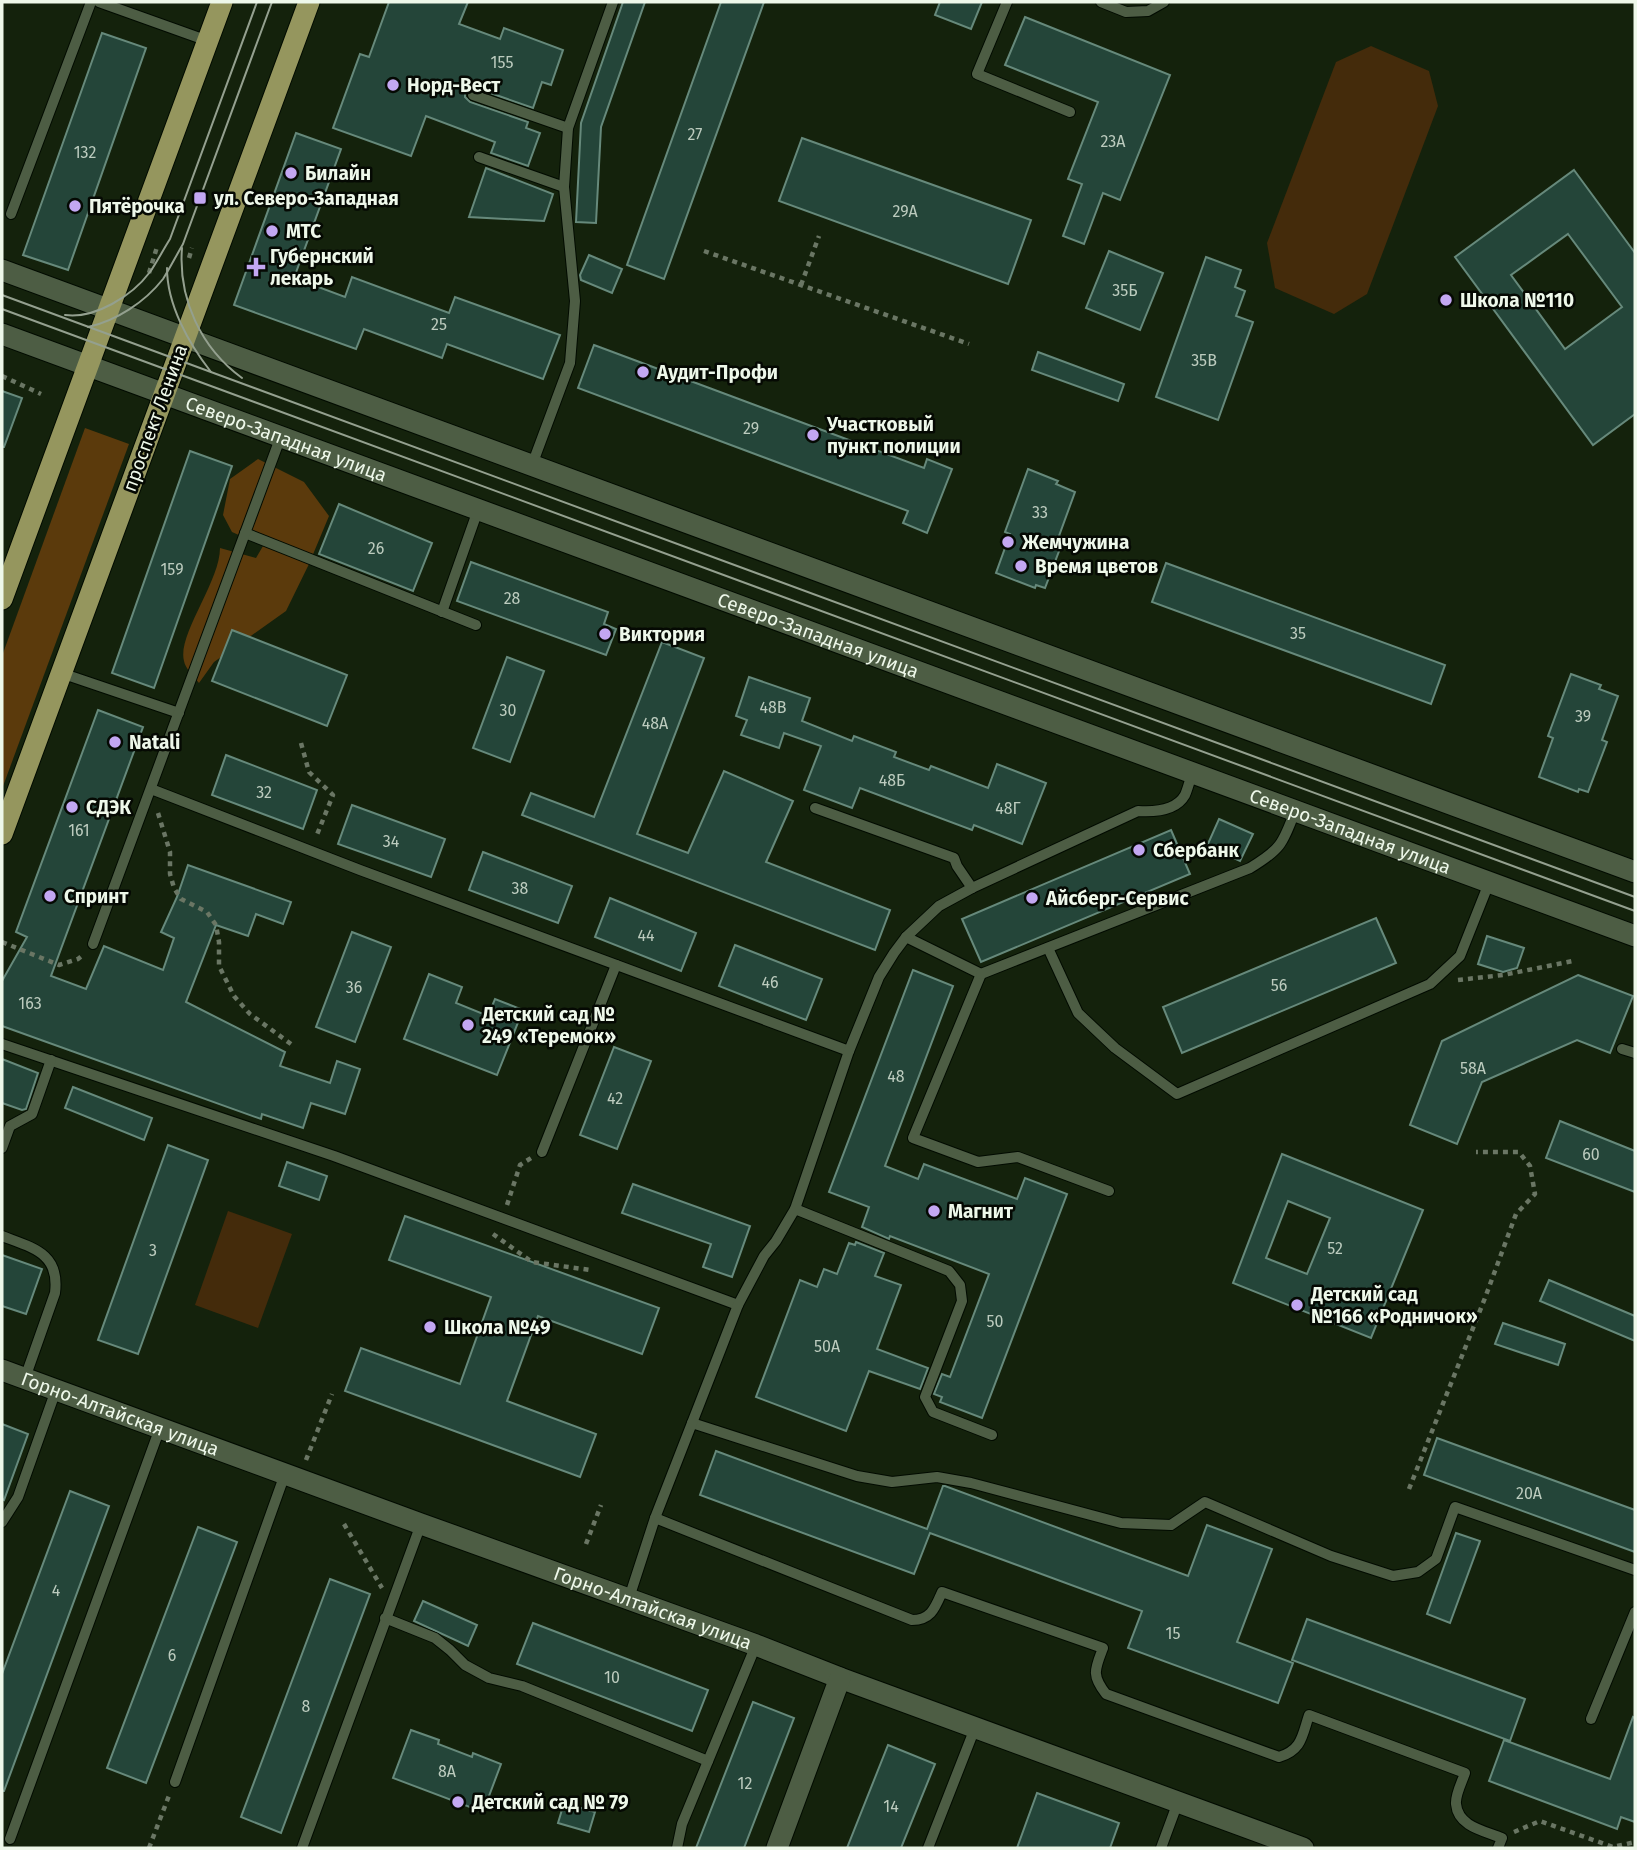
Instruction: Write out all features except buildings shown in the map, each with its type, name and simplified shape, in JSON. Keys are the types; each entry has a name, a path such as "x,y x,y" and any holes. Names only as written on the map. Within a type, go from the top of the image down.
{"main road":[{"path":"2,598 222,2"},
{"name":"проспект Ленина","path":"2,834 309,2"},
{"path":"2,270 1635,872"},
{"name":"Северо-Западная улица","path":"2,334 1635,936"},
{"name":"Горно-Алтайская улица","path":"2,1370 629,1598 1303,1848"},
{"path":"777,1848 840,1678"}],"lane":[{"path":"11,214 91,2"},
{"path":"99,2 208,41"},
{"path":"532,465 570,362 575,302 564,187 568,128 613,2"},
{"path":"1007,2 977,74 1070,112"},
{"path":"1101,2 1126,12 1148,11 1164,2"},
{"path":"473,96 568,128"},
{"path":"479,157 564,187"},
{"path":"93,944 281,436"},
{"path":"442,612 478,510"},
{"path":"245,533 476,625"},
{"path":"61,673 179,713"},
{"path":"629,1598 655,1518 738,1306 764,1255 781,1234 794,1209 849,1051 879,977 906,937 939,906 972,888 1138,811 1153,812 1174,806 1184,798 1192,773"},
{"path":"151,789 849,1051"},
{"path":"815,808 954,858 972,888"},
{"path":"1109,1191 1018,1157 978,1162 913,1138 981,974 1250,869 1272,855 1286,837 1295,811"},
{"path":"1048,948 1078,1013 1115,1048 1177,1094 1430,984 1460,956 1489,883"},
{"path":"906,937 981,974"},
{"path":"542,1152 616,965"},
{"path":"2,1044 334,1156 738,1306"},
{"path":"1622,1049 1635,1053"},
{"path":"2,1148 10,1126 32,1114 51,1060"},
{"path":"794,1209 949,1270 960,1285 962,1301 925,1397 933,1412 992,1435"},
{"path":"2,1237 35,1249 50,1261 57,1278 55,1293 25,1378"},
{"path":"2,1522 18,1497 56,1390"},
{"path":"692,1423 857,1476 892,1482 937,1477 960,1481 1121,1523 1171,1525 1205,1502 1331,1556 1393,1576 1418,1572 1436,1559 1455,1507 1635,1570"},
{"path":"10,1839 160,1428"},
{"path":"174,1782 285,1474"},
{"path":"655,1518 912,1620 922,1620 933,1613 942,1592 1103,1648 1095,1670 1096,1682 1106,1694 1279,1757 1290,1754 1299,1744 1309,1715 1465,1773 1455,1803 1460,1818 1468,1826 1500,1843"},
{"path":"302,1848 421,1524"},
{"path":"1591,1719 1635,1612"},
{"path":"385,1618 435,1638 465,1665 489,1678 522,1686 708,1761"},
{"path":"677,1848 682,1824 756,1645"},
{"path":"928,1848 975,1728"},
{"path":"1161,1848 1178,1802"}],"path":[{"path":"149,273 161,235"},
{"path":"801,285 818,236"},
{"path":"704,251 969,344"},
{"path":"2,376 41,394"},
{"path":"301,743 309,772 332,795 310,850"},
{"path":"151,789 170,852 170,874 174,888 181,899 206,912 216,925 219,966 234,996 250,1014 295,1047"},
{"path":"2,942 59,965 78,960 93,944"},
{"path":"1430,984 1503,975 1573,961"},
{"path":"503,1219 520,1165 542,1152"},
{"path":"1409,1489 1516,1214 1535,1194 1530,1166 1519,1152 1476,1152"},
{"path":"483,1211 489,1231 532,1262 590,1270 612,1259"},
{"path":"317,1432 332,1394"},
{"path":"586,1544 601,1505"},
{"path":"344,1524 391,1604"},
{"path":"149,1848 174,1782"},
{"path":"1500,1843 1540,1821 1613,1847 1635,1842"}],"shaded area":[{"path":"1371,46 1429,71 1438,106 1367,294 1334,314 1275,288 1267,243 1336,62"},
{"path":"85,428 129,444 2,789 2,656"},
{"path":"258,459 304,482 329,516 286,611 214,662 199,683 185,664 184,650 192,623 218,562 220,548 256,558 263,546 232,532 223,515 230,479"},
{"path":"228,1211 292,1234 258,1328 195,1305"}],"tram line":[{"path":"65,315 88,313 112,304 142,281 155,264 170,239 257,2"},
{"path":"88,327 109,320 139,303 163,279 171,266 183,244 272,2"},
{"path":"182,248 184,286 195,321 215,352 242,378"},
{"path":"167,268 175,310 195,349 211,372"},
{"path":"2,295 1635,897"},
{"path":"2,309 1635,911"}],"place":[{"name":"Норд-Вест","path":"393,85"},
{"name":"Билайн","path":"291,173"},
{"name":"ул. Северо-Западная","path":"200,198"},
{"name":"Пятёрочка","path":"75,206"},
{"name":"МТС","path":"272,231"},
{"name":"Губернский лекарь","path":"256,267"},
{"name":"Школа №110","path":"1446,300"},
{"name":"Аудит-Профи","path":"643,372"},
{"name":"Участковый пункт полиции","path":"813,435"},
{"name":"Жемчужина","path":"1008,542"},
{"name":"Время цветов","path":"1021,566"},
{"name":"Виктория","path":"605,634"},
{"name":"Natali","path":"115,742"},
{"name":"СДЭК","path":"72,807"},
{"name":"Сбербанк","path":"1139,850"},
{"name":"Спринт","path":"50,896"},
{"name":"Айсберг-Сервис","path":"1032,898"},
{"name":"Детский сад № 249 «Теремок»","path":"468,1025"},
{"name":"Магнит","path":"934,1211"},
{"name":"Детский сад №166 «Родничок»","path":"1297,1305"},
{"name":"Школа №49","path":"430,1327"},
{"name":"Детский сад № 79","path":"458,1802"}]}
